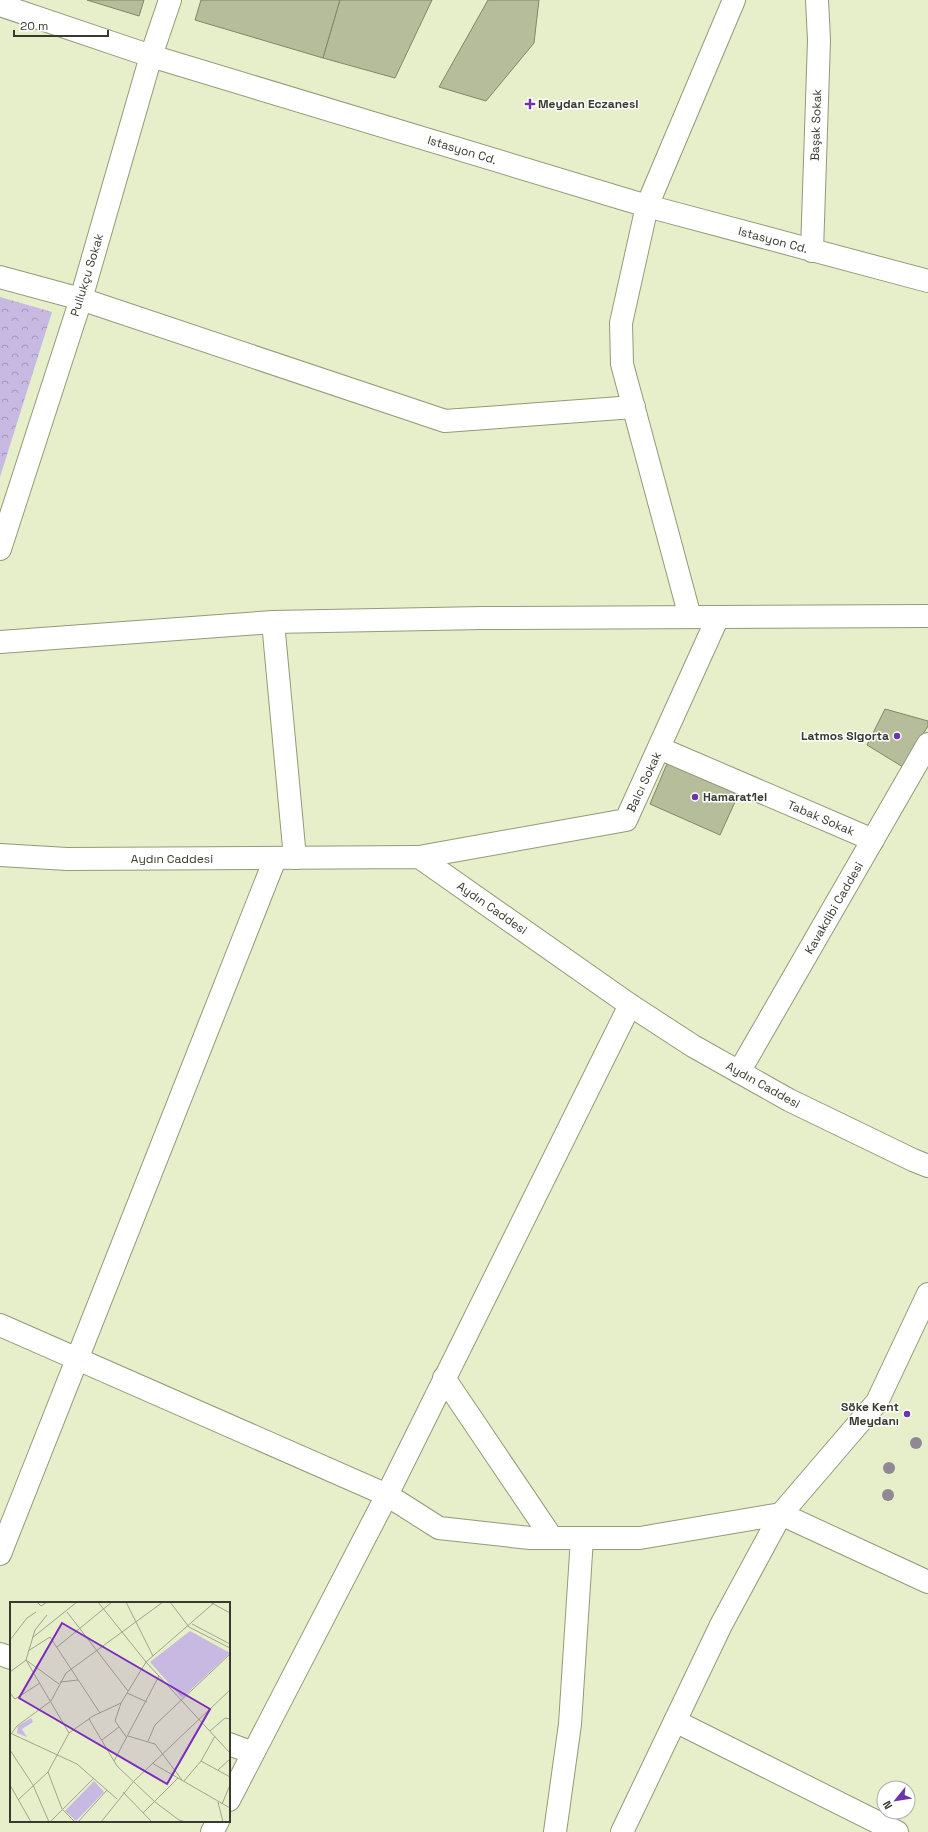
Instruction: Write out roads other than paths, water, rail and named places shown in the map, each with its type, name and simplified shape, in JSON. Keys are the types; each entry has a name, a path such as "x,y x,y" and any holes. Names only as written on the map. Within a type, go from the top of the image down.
{"street":[{"name":"Pullukçu Sokak","path":"0,549 81,299 151,56 170,0"},
{"path":"690,617 622,364 621,323 647,206 734,0"},
{"name":"Başak Sokak","path":"812,251 819,40 817,0"},
{"name":"Istasyon Cd.","path":"0,5 151,56 647,206 928,281"},
{"path":"0,277 81,299 445,421 634,407"},
{"path":"0,642 273,622 928,616"},
{"name":"Balcı Sokak","path":"419,857 626,820 660,748 718,617"},
{"path":"0,1554 78,1360 285,858 273,622"},
{"name":"Kavakdibi Caddesi","path":"739,1072 928,744"},
{"name":"Tabak Sokak","path":"660,748 873,840"},
{"name":"Aydın Caddesi","path":"0,855 67,859 419,857 630,1005 693,1046 789,1100 928,1166"},
{"path":"230,1798 387,1495 630,1005"},
{"path":"622,1832 721,1625 781,1514 877,1402 928,1294"},
{"path":"0,1325 387,1495 439,1528 530,1538 640,1538 781,1514 928,1582"},
{"path":"444,1378 552,1538"},
{"path":"555,1832 570,1724 582,1538"},
{"path":"0,1654 10,1658"},
{"path":"675,1721 897,1832"},
{"path":"230,1744 253,1754"},
{"path":"212,1832 217,1822"}],"place":[{"name":"Meydan Eczanesi","path":"530,104"},
{"name":"Latmos Sigorta","path":"897,736"},
{"name":"Hamarat1el","path":"695,797"},
{"name":"Söke Kent Meydanı","path":"907,1414"}]}
